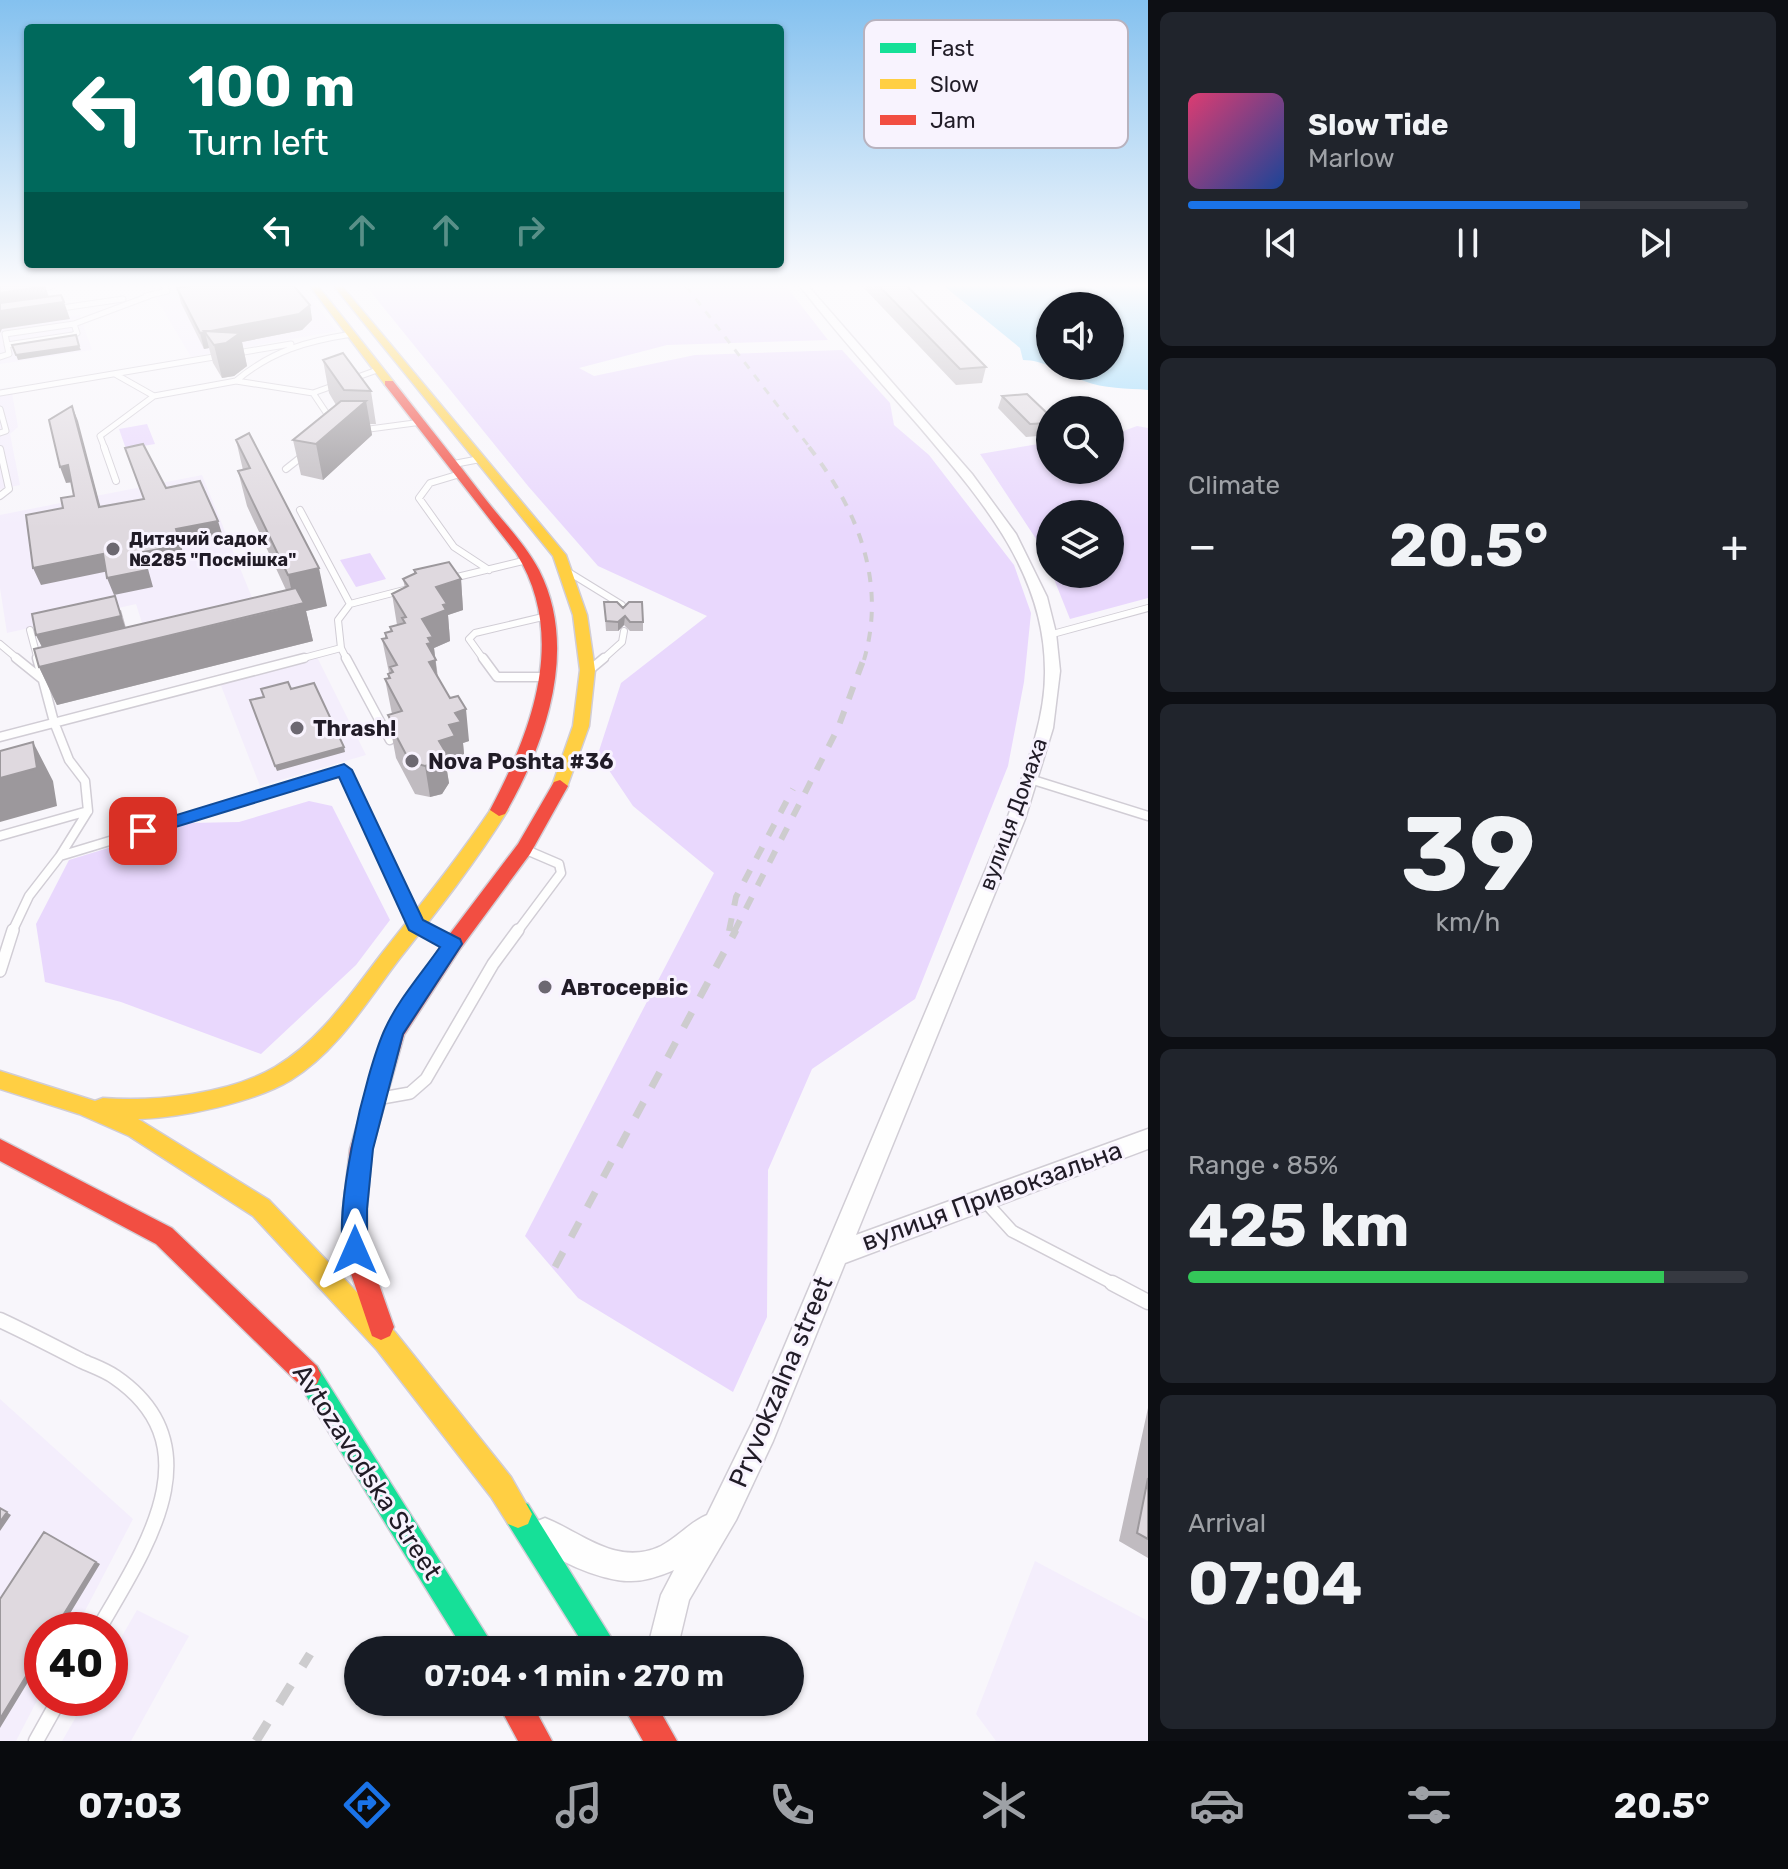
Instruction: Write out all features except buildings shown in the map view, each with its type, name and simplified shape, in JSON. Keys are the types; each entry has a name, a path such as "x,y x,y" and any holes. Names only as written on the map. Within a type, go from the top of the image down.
{"street":[{"path":"386,1341 355,1250 355,1209 361,1149 394,1032 453,944 524,849 560,787 577,749 590,670 578,599 559,555 405,367"},
{"name":"вулиця Домаха","path":"836,1254 1030,779 1051,698 1053,672 1047,613 1033,574 1018,545 983,494 874,367"},
{"path":"83,1106 144,1113 195,1107 283,1074 341,1021 416,925 506,800 526,761 545,699 547,677 547,616 540,581 380,369"},
{"path":"0,1080 83,1106 137,1129 261,1208 386,1341 501,1487 595,1636"},
{"name":"вулиця Привокзальна","path":"836,1254 1148,1139"},
{"name":"Avtozavodska Street","path":"0,1149 164,1236 304,1369 472,1636"},
{"name":"Pryvokzalna street","path":"666,1636 676,1595 726,1510 763,1431 836,1254"},
{"name":"Pryvokzalna street","path":"501,1487 546,1533 589,1560 622,1569 685,1550 726,1510"},
{"path":"511,1716 520,1741"},
{"path":"521,1716 536,1741"},
{"path":"646,1716 661,1741"},
{"path":"665,1716 677,1741"}],"lane":[{"path":"0,393 155,367"},
{"path":"236,381 256,367"},
{"path":"116,481 100,436 154,396 236,381 313,393 380,369"},
{"path":"115,374 154,396"},
{"path":"313,393 337,429"},
{"path":"0,409 6,431 0,433"},
{"path":"350,429 376,430 422,422"},
{"path":"286,469 316,445"},
{"path":"0,449 9,489 0,496"},
{"path":"480,459 431,482 421,490 419,498 454,547 489,570"},
{"path":"300,510 350,604"},
{"path":"434,583 527,560"},
{"path":"568,572 622,605 623,612"},
{"path":"390,740 341,648 338,620 350,604 420,586"},
{"path":"1049,635 1148,608"},
{"path":"547,616 475,633 469,639 497,677 547,677"},
{"path":"0,971 10,936 29,896 60,856 88,811 85,781 69,760 54,722 30,630"},
{"path":"590,670 622,642 624,631"},
{"path":"0,644 42,679"},
{"path":"0,737 341,648"},
{"path":"60,856 344,770 416,925 453,944"},
{"path":"1030,779 1148,816"},
{"path":"0,836 88,811"},
{"path":"375,1100 410,1093 426,1079 493,964 561,873 559,864 524,849"},
{"path":"983,1198 1012,1231 1148,1302"},
{"path":"0,1320 119,1380 154,1416 169,1451 167,1486 157,1524 108,1612"},
{"path":"36,1741 50,1716"}],"shaded area":[{"path":"432,367 582,367 579,368 594,376 636,367 858,367 890,403 894,425 929,455 1014,565 1031,613 1024,682 1008,766 915,999 812,1069 768,1170 767,1317 733,1392 578,1298 525,1236 714,873 633,806 598,754 621,683 707,616 598,566"},
{"path":"11,387 18,427 10,434 20,485 0,489 0,389"},
{"path":"147,424 155,444 126,449 119,429"},
{"path":"1137,426 1148,428 1148,598 1070,619 1058,588 1124,588 1124,500 1036,500 1036,539 980,454 1036,444 1036,484 1124,484 1124,431"},
{"path":"202,475 253,600 143,626 136,604 7,633 0,588 0,515"},
{"path":"370,553 386,579 356,587 340,560"},
{"path":"317,657 366,755 260,786 220,683"},
{"path":"309,801 332,806 390,920 356,965 261,1054 121,1002 45,982 36,924 69,860 190,823 239,822"},
{"path":"0,1399 133,1519 84,1612 24,1612 24,1716 29,1716 16,1741 0,1741"},
{"path":"1035,1561 1148,1621 1148,1741 996,1741 976,1714"},
{"path":"137,1610 189,1636 131,1741 62,1741 77,1716 128,1716 128,1626"}],"water":[{"path":"1124,367 1148,367 1148,390 1107,387 1082,380 1124,380"}],"railway":[{"path":"748,367 811,449"},
{"path":"809,447 841,495 863,547 872,602 864,660"},
{"path":"734,932 838,728 864,658"},
{"path":"729,931 736,897 793,789"},
{"path":"555,1267 736,930"},
{"path":"256,1741 310,1654"}],"traffic: fast":[{"path":"308,1375 472,1636"},
{"path":"518,1514 595,1636"}],"traffic: slow":[{"path":"377,367 389,383"},
{"path":"405,367 559,555 571,586 585,643 586,698 581,726 560,786"},
{"path":"103,1108 142,1109 197,1103 273,1078 301,1060 330,1033 355,1003 474,848 499,810"},
{"path":"0,1080 83,1106 137,1129 261,1208 386,1341 501,1487 518,1514"}],"traffic: jam":[{"path":"389,383 522,553 538,583 546,612 550,641 544,700 525,757 499,810"},
{"path":"381,1327 355,1250 355,1209 361,1149 394,1032 453,944 524,849 560,786"},
{"path":"0,1149 164,1236 308,1375"},
{"path":"521,1716 536,1741"},
{"path":"646,1716 661,1741"}],"place":[{"name":"Дитячий садок №285 \"Посмішка\"","path":"113,549"},
{"name":"Thrash!","path":"297,728"},
{"name":"Nova Poshta #36","path":"412,761"},
{"name":"Автосервіс","path":"545,987"}],"route":[{"path":"143,831 344,770 416,925 453,944 394,1032 361,1149 355,1209 355,1250"}]}
